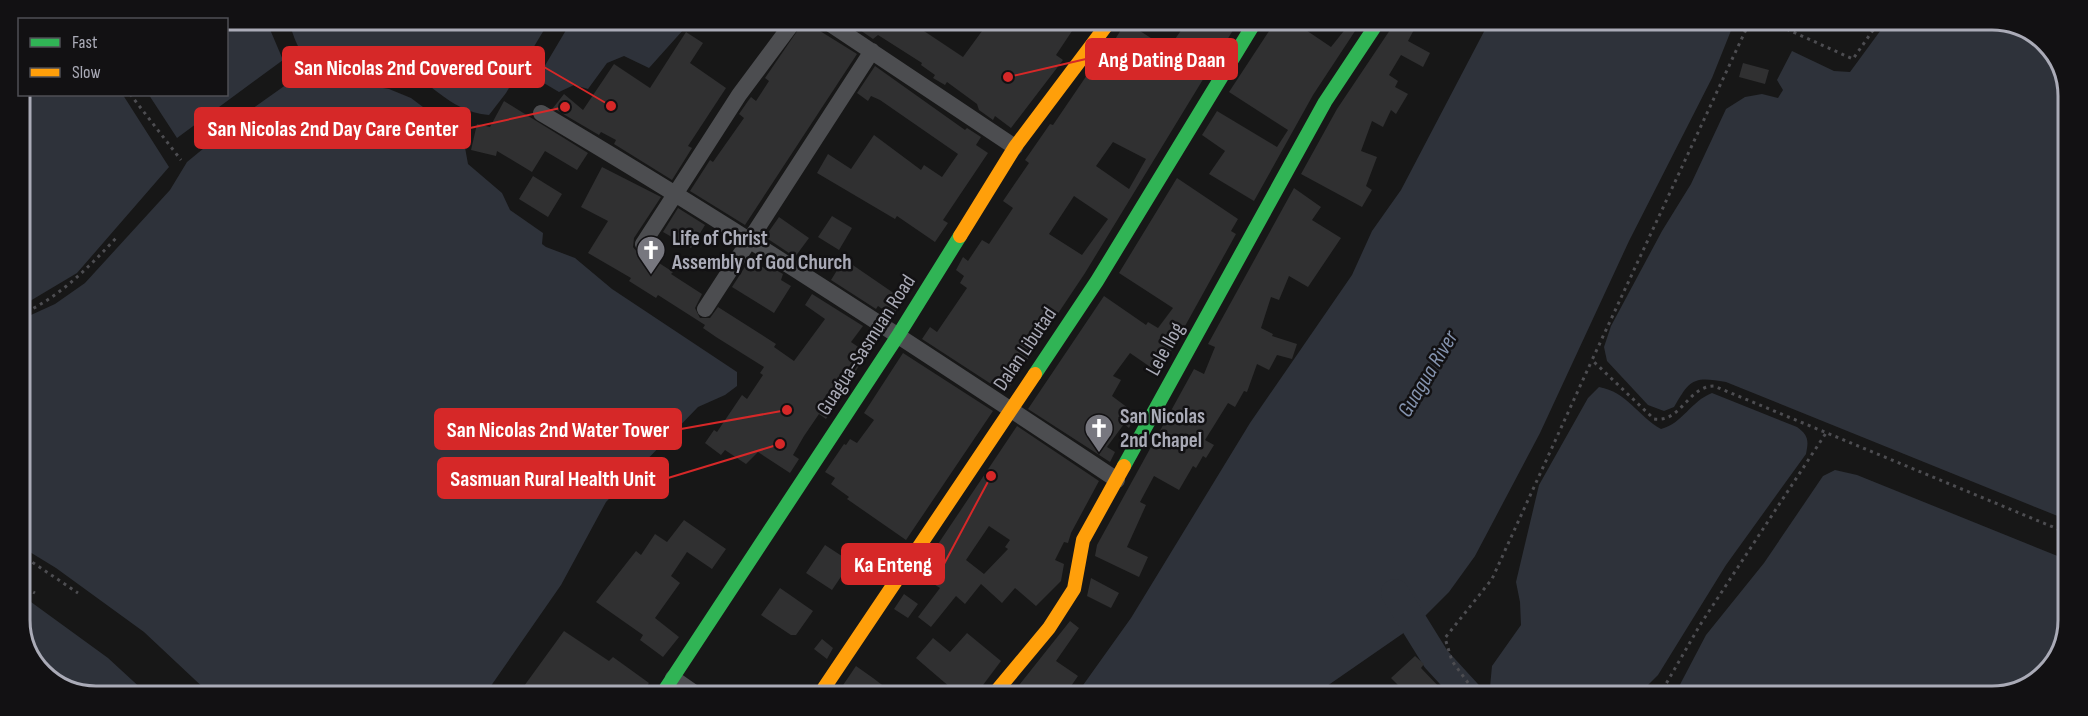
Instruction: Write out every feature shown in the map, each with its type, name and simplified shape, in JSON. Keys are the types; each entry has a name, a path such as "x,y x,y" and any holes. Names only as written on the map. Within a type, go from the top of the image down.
{"street":[{"path":"643,244 739,95 787,30"},
{"path":"840,30 1016,147"},
{"name":"Guagua-Sasmuan Road","path":"668,686 899,334 1016,147 1103,30"},
{"name":"Dalan Libutad","path":"825,686 1097,280 1250,30"},
{"name":"Lele Ilog","path":"1001,686 1049,628 1074,589 1083,540 1325,102 1373,30"},
{"path":"705,309 872,51"},
{"path":"542,113 676,193 899,334 1117,480"},
{"path":"673,678 684,686"}],"path":[{"path":"1470,686 1452,661 1444,638 1492,579 1746,30"},
{"path":"1789,30 1853,59 1873,30"},
{"path":"132,96 181,160"},
{"path":"30,310 79,278 118,236"},
{"path":"1592,360 1654,419 1663,420 1671,416 1694,392 1703,386 1714,386 2058,529"},
{"path":"1665,686 1700,625 1826,433"},
{"path":"30,561 78,593"},
{"path":"30,590 35,593"}],"water":[{"path":"228,30 270,30 283,60 177,138 150,96 228,96"},
{"path":"292,30 544,30 506,93 489,115 461,107 419,78 396,68 320,63 310,59 302,52"},
{"path":"566,30 683,30 649,68 624,56 607,63 588,89 574,85 559,92 537,79"},
{"name":"Guagua River","path":"1485,30 1731,30 1712,78 1629,241 1540,433 1475,556 1449,592 1418,623 1327,686 1082,686 1131,618 1250,423 1352,275 1372,231 1401,190"},
{"path":"1881,30 1992,30 2013,33 2039,49 2055,75 2058,91 2058,516 1726,382 1707,379 1694,382 1684,390 1674,407 1664,411 1648,405 1607,361 1604,347 1611,326 1662,231 1691,184 1726,109 1745,97 1762,94 1778,98 1783,90 1777,80 1792,51 1834,71 1850,72"},
{"path":"306,75 389,89 411,98 451,128 464,142 468,164 502,193 510,210 543,233 542,244 575,258 612,289 737,372 737,386 725,395 698,407 606,502 561,585 491,686 202,686 144,632 56,568 30,552 30,315 55,304 85,283 170,190 187,162 249,111 297,77"},
{"path":"30,96 124,96 169,167 77,273 30,301"},
{"path":"1599,387 1609,390 1625,399 1661,429 1675,422 1698,401 1712,393 1797,427 1807,438 1806,454 1726,565 1658,675 1647,686 1490,686 1492,666 1521,625 1516,582 1539,485 1588,398"},
{"path":"1835,470 1857,475 2058,556 2058,620 2055,641 2039,667 2013,683 1992,686 1679,686 1706,635 1764,563 1823,476"},
{"path":"30,601 108,658 138,686 96,686 75,683 49,667 35,646 31,633"}],"building":[{"path":"798,30 818,30 857,54 745,225 690,191 710,160 713,162 744,118 739,114 748,101 751,97 756,101 769,81 765,78"},
{"path":"860,30 922,30 963,57 981,30 1073,30 1056,55 1063,60 1011,128 995,116 993,120 979,110 977,104 947,82 945,85 933,78 935,75 921,65 922,63 878,35 873,39"},
{"path":"1121,30 1138,30 1168,49 1181,30 1233,30 1085,273 1005,393 922,339 930,327 937,332 967,288 960,283 964,276 956,270 963,257 968,261 982,240 989,244 1013,208 1003,201 1029,163 1025,160 1050,124 1053,125 1087,75 1091,77","holes":["1113,142 1146,159 1129,189 1096,166","1074,196 1108,219 1082,255 1049,234"]},
{"path":"1270,30 1306,30 1331,47 1345,30 1356,30 1313,95 1254,201 1209,174 1225,151 1202,135 1217,111 1277,147 1288,130 1229,92"},
{"path":"1390,30 1414,30 1408,41 1430,53 1423,67 1401,55 1389,75 1398,81 1395,87 1408,94 1396,114 1391,110 1383,127 1372,121 1361,151 1377,157 1366,186 1372,190 1362,207 1301,174 1337,109"},
{"path":"686,32 703,43 690,63 726,88 688,146 692,148 672,180 614,144 616,140 601,132 599,135 553,108 564,94 583,110 614,64 650,88"},
{"path":"1743,63 1769,70 1765,84 1739,77"},
{"path":"875,66 965,130 967,128 981,137 976,145 988,153 943,220 948,223 935,242 897,216 895,219 817,173 828,154 851,169 874,135 921,170 924,165 942,177 958,154 880,100 871,96 868,101 857,93"},
{"path":"504,101 588,153 577,170 545,151 532,172 497,151 496,156 471,150 477,124 490,127"},
{"path":"602,167 661,197 634,238 633,247 637,252 645,254 673,272 671,274 702,294 695,308 700,318 710,318 718,307 776,344 774,347 794,361 825,319 805,305 812,294 863,326 851,342 867,353 826,419 819,414 804,436 793,455 799,459 790,473 758,452 746,464 725,450 721,455 705,443 714,430 717,432 742,395 747,399 763,375 760,373 764,367 703,328 705,325 658,295 656,298 629,281 631,278 588,253 608,221 581,207"},
{"path":"533,176 562,194 548,217 519,199"},
{"path":"1177,178 1238,219 1231,231 1236,234 1159,373 1130,353 1113,376 1121,380 1112,396 1136,414 1129,428 1124,424 1107,447 1115,452 1110,462 1028,409 1104,296 1146,325 1148,322 1158,328 1173,308 1119,273"},
{"path":"1294,188 1321,207 1312,220 1341,238 1308,287 1289,276 1279,300 1271,297 1261,328 1273,334 1272,336 1297,344 1292,359 1277,355 1269,370 1257,364 1247,392 1244,391 1235,407 1228,403 1205,440 1214,445 1206,458 1203,456 1196,468 1193,466 1179,490 1154,476 1140,502 1146,505 1127,547 1148,557 1139,577 1095,556 1097,545 1194,369 1204,374 1215,347 1208,344"},
{"path":"678,208 705,225 691,248 663,232"},
{"path":"832,216 852,228 839,250 818,237"},
{"path":"779,217 809,238 795,257 765,237"},
{"path":"750,259 767,270 769,266 783,274 781,280 791,286 774,313 732,287"},
{"path":"844,259 895,294 898,289 907,294 893,316 878,306 876,309 831,280"},
{"path":"903,353 993,411 906,540 847,499 849,497 831,484 835,478 825,472 844,444 846,445 850,439 857,443 874,420 864,413"},
{"path":"1017,426 1099,481 1068,543 1064,542 1055,560 1064,564 1061,581 1036,606 1015,588 1002,603 981,584 965,604 956,596 931,627 918,617 940,588 918,574","holes":["989,526 1010,540 1005,547 1008,549 984,574 966,560"]},
{"path":"684,520 726,549 712,569 687,552 671,576 680,583 655,618 679,637 663,657 640,640 643,635 596,602 636,551 641,555 655,534 667,542"},
{"path":"825,545 851,562 832,590 806,573"},
{"path":"1091,578 1119,593 1111,608 1087,596"},
{"path":"780,588 813,611 796,635 791,635 761,615"},
{"path":"904,594 918,604 908,618 894,609"},
{"path":"1070,621 1079,628 1056,661 1078,676 1071,686 1018,686"},
{"path":"564,631 609,661 613,657 649,683 647,686 524,686"},
{"path":"967,633 1001,661 983,686 949,686 916,658 933,638 950,652"},
{"path":"822,639 833,648 827,659 814,649"},
{"path":"1415,656 1424,664 1421,668 1438,686 1399,686 1391,678"},
{"path":"856,666 884,686 842,686"}],"waterway":[{"path":"1395,593 1436,659 1461,686"}],"traffic: fast":[{"path":"1035,374 1097,281 1250,30"},
{"path":"1124,466 1325,102 1373,30"},
{"path":"667,686 899,334 960,236"}],"traffic: slow":[{"path":"960,236 1015,147 1103,30"},
{"path":"825,686 1035,374"},
{"path":"1001,686 1049,628 1074,589 1083,540 1124,466"}],"place":[{"name":"Ang Dating Daan","path":"1008,77"},
{"name":"San Nicolas 2nd Covered Court","path":"611,106"},
{"name":"San Nicolas 2nd Day Care Center","path":"565,107"},
{"name":"Life of Christ Assembly of God Church","path":"651,276"},
{"name":"San Nicolas 2nd Water Tower","path":"787,410"},
{"name":"Sasmuan Rural Health Unit","path":"780,444"},
{"name":"San Nicolas 2nd Chapel","path":"1099,454"},
{"name":"Ka Enteng","path":"991,476"}]}
